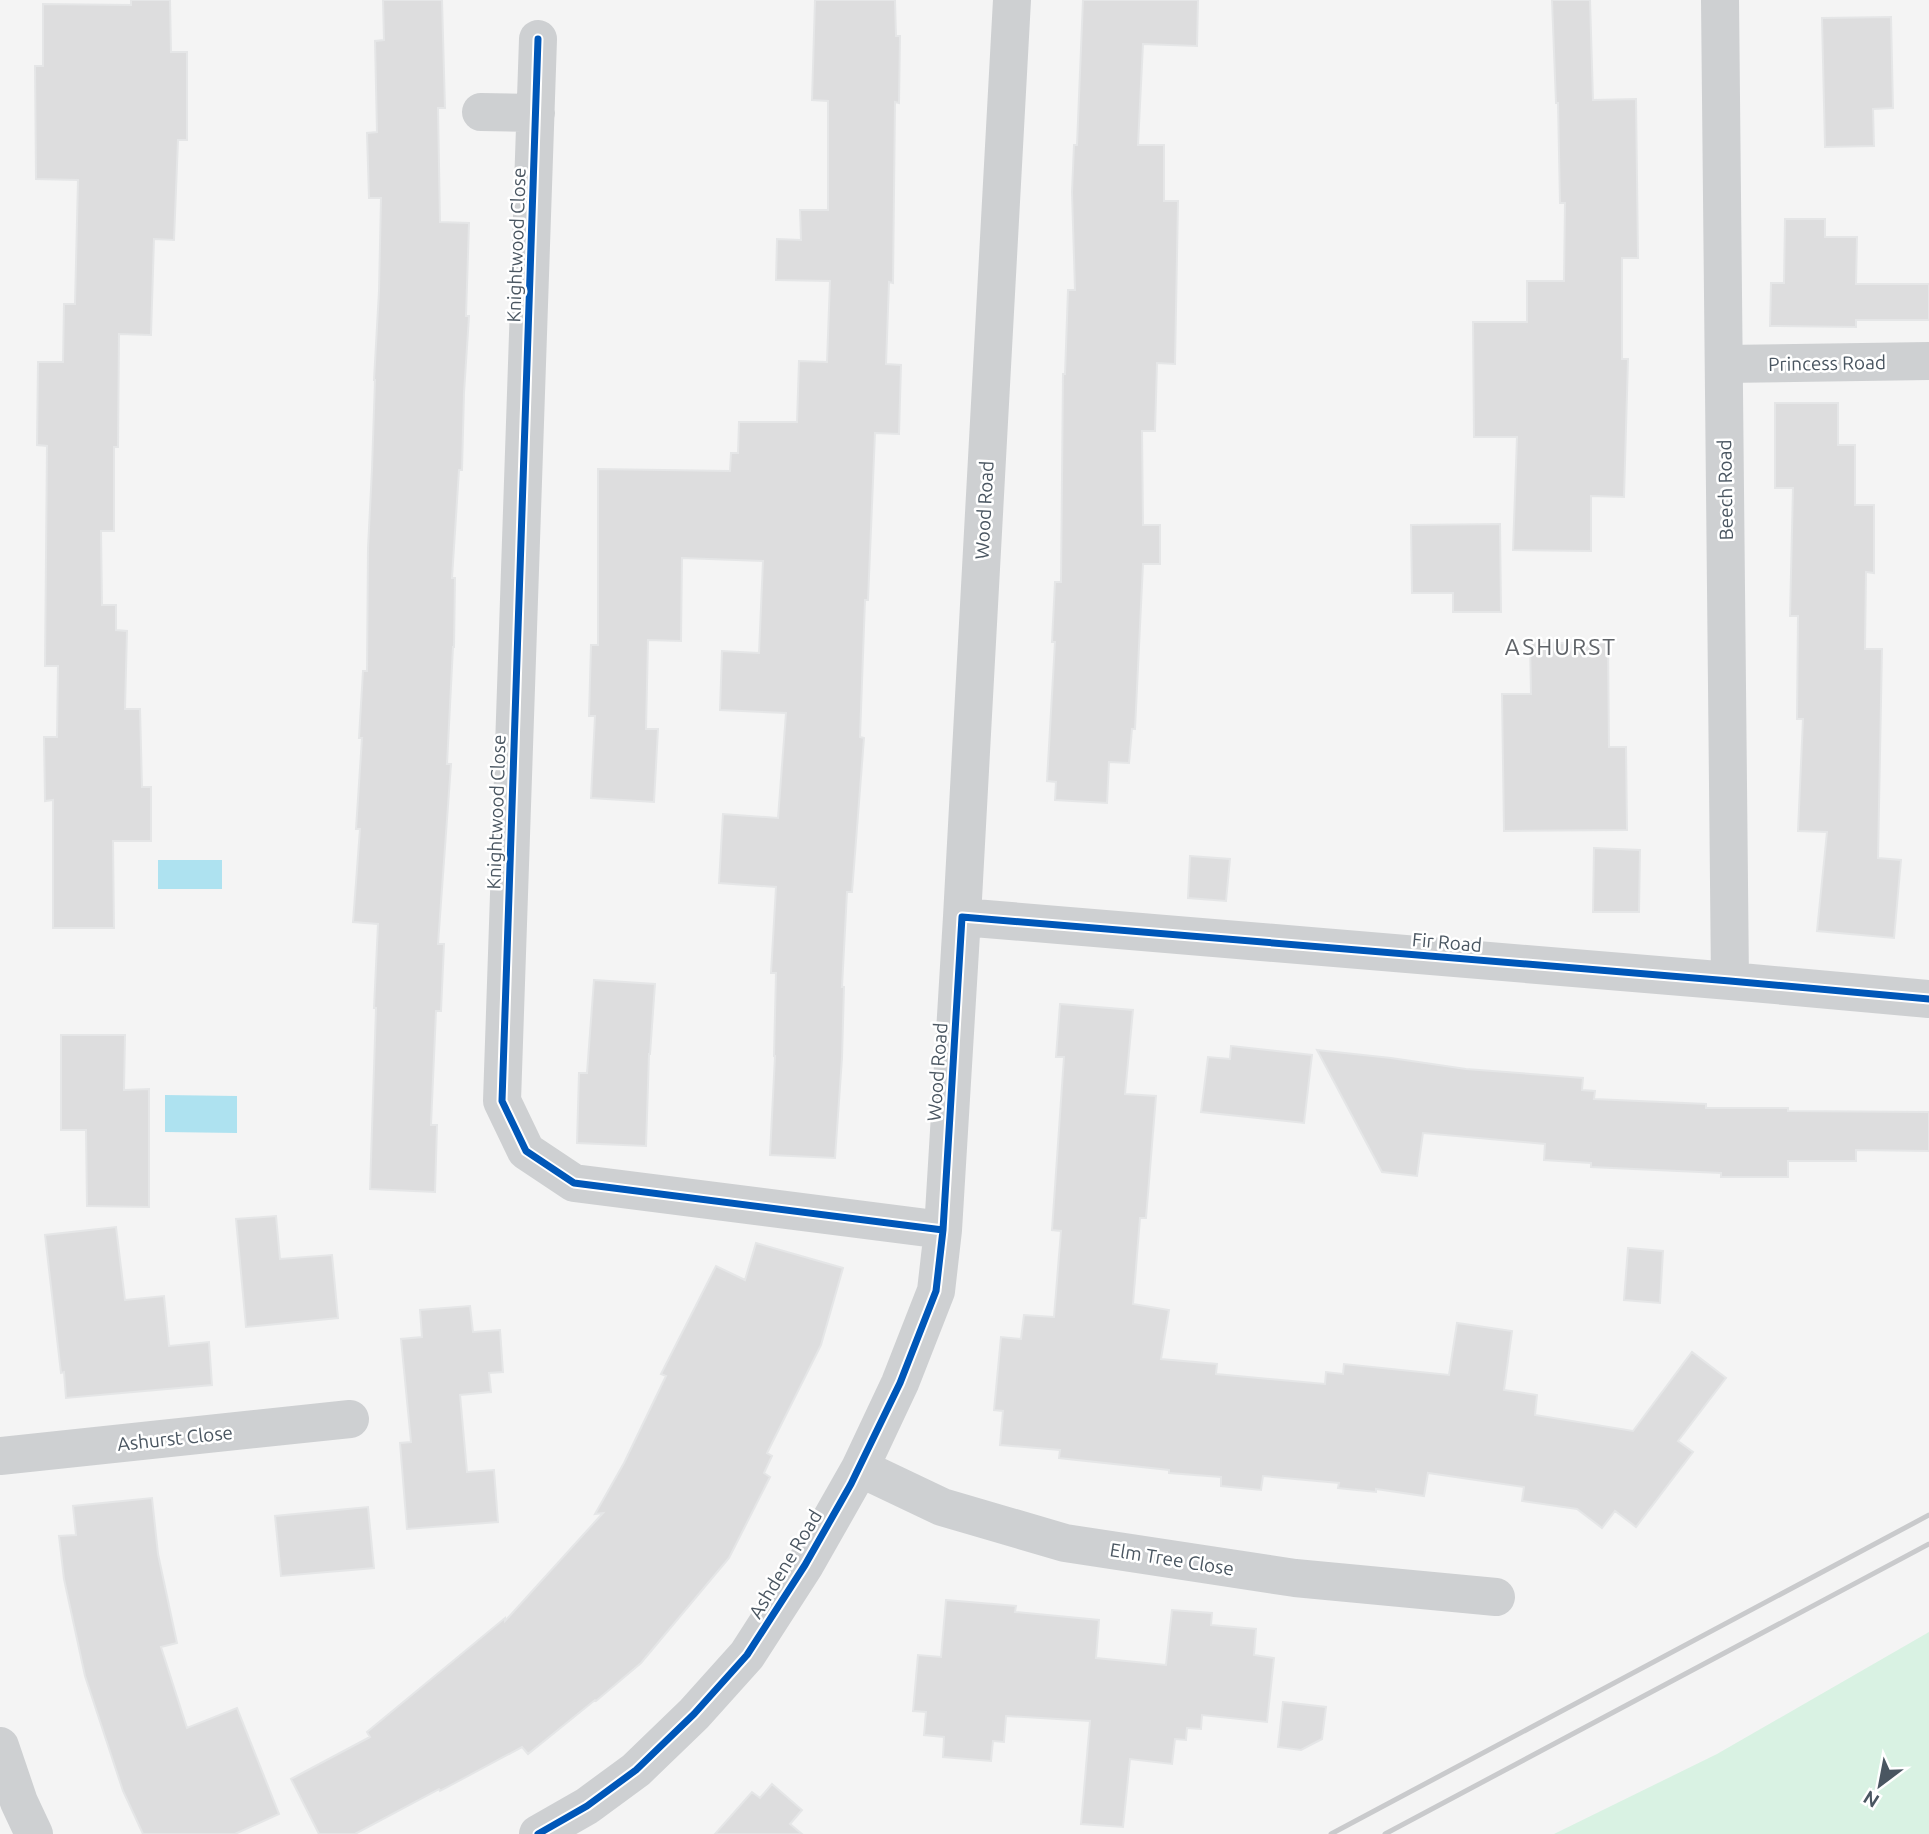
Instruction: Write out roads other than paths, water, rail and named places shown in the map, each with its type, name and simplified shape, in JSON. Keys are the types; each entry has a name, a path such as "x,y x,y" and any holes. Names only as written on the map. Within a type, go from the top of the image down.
{"street":[{"name":"Wood Road","path":"943,1230 1012,0"},
{"name":"Beech Road","path":"1720,0 1731,981"},
{"name":"Knightwood Close","path":"538,39 502,1101 526,1151 574,1183 943,1230"},
{"path":"481,111 536,113"},
{"name":"Princess Road","path":"1724,364 1929,361"},
{"name":"Fir Road","path":"962,917 1929,999"},
{"name":"Ashdene Road","path":"538,1834 587,1806 636,1770 699,1709 747,1655 805,1565 860,1468 900,1383 936,1291 943,1230"},
{"name":"Ashurst Close","path":"0,1457 350,1419"},
{"name":"Elm Tree Close","path":"860,1468 942,1507 1065,1543 1295,1578 1496,1597"},
{"path":"0,1746 24,1815 34,1834"}],"water":[{"path":"158,860 222,860 222,889 158,889"},
{"path":"165,1095 237,1096 237,1133 165,1132"}],"railway":[{"path":"1331,1834 1929,1515"},
{"path":"1385,1834 1929,1544"}],"district":[{"name":"ASHURST","path":"1561,647"}]}
